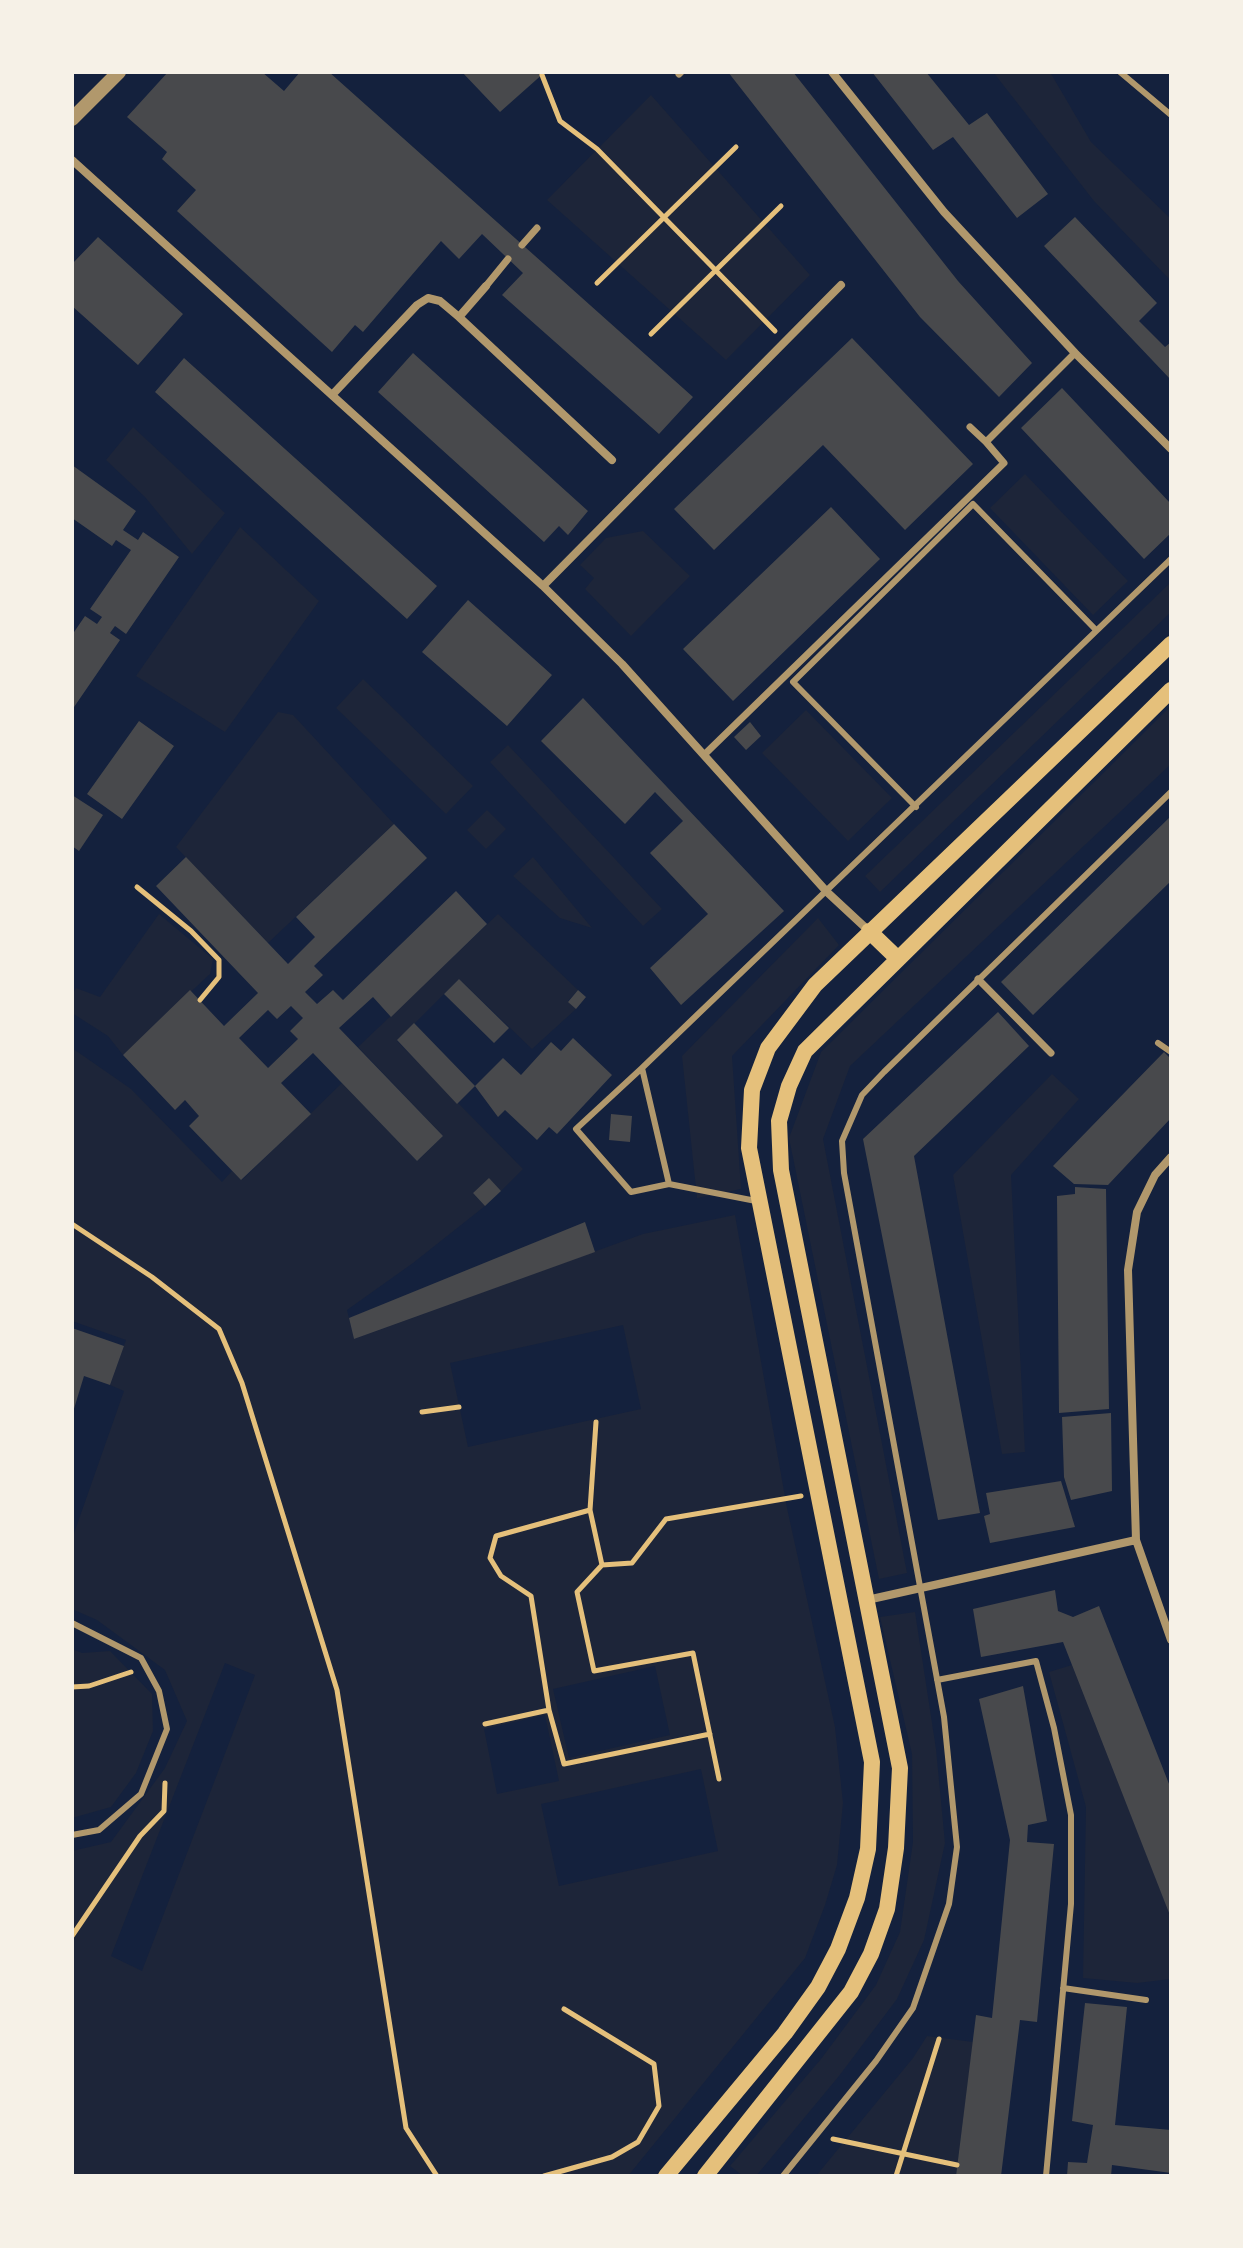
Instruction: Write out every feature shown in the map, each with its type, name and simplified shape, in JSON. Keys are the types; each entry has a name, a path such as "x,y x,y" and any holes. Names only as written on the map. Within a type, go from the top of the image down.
{"main road":[{"path":"666,2176 785,2033 818,1987 838,1949 857,1898 868,1849 872,1762 749,1148 752,1090 768,1048 815,985 1171,644"},
{"path":"705,2176 851,1992 871,1954 887,1909 896,1848 900,1768 864,1601 781,1170 779,1121 789,1086 805,1051 1171,690"},
{"path":"869,931 897,958"},
{"path":"842,1605 864,1601"}],"street":[{"path":"72,119 119,72"},
{"path":"832,72 944,212 1075,353 1171,449"},
{"path":"72,160 211,289 333,394 543,586 706,753 827,892 869,931"},
{"path":"522,245 537,228"},
{"path":"459,317 508,259"},
{"path":"543,586 841,285"},
{"path":"333,394 417,305 428,298 440,301 459,317 612,460"},
{"path":"986,442 1075,353"},
{"path":"706,753 1004,463 970,427"},
{"path":"978,979 1051,1053"},
{"path":"1171,1157 1155,1175 1137,1212 1128,1270 1136,1540 1171,1640"},
{"path":"864,1601 1136,1540"}],"lane":[{"path":"1120,72 1171,115"},
{"path":"916,807 793,682 973,504 1096,630"},
{"path":"759,1201 669,1184 631,1192 576,1129 916,807 1171,559"},
{"path":"783,2176 817,2136 913,2008 949,1904 957,1847 937,1680 844,1173 842,1141 850,1116 862,1095 1171,792"},
{"path":"1158,1043 1171,1052"},
{"path":"642,1068 669,1184"},
{"path":"72,1623 141,1658 159,1691 167,1729 141,1794 99,1830 72,1835"},
{"path":"937,1680 1036,1661 1054,1728 1071,1815 1071,1904 1046,2176"},
{"path":"1063,1988 1146,2000"}],"path":[{"path":"542,75 560,121 597,149 785,343"},
{"path":"597,283 666,219 736,147"},
{"path":"651,334 781,206"},
{"path":"137,887 191,931 219,960 219,977 200,1000"},
{"path":"72,1224 152,1277 219,1329 242,1383 337,1690 406,2128 437,2176"},
{"path":"422,1412 459,1407"},
{"path":"596,1422 590,1510 602,1565"},
{"path":"719,1779 693,1653 594,1671 577,1592 602,1565 632,1563 666,1519 818,1493"},
{"path":"590,1510 496,1536 490,1558 501,1576 531,1596 549,1710 564,1764 710,1734"},
{"path":"72,1687 89,1686 130,1673 141,1658"},
{"path":"485,1724 549,1710"},
{"path":"72,1936 140,1836 164,1811 165,1768"},
{"path":"544,2176 612,2157 638,2142 659,2106 654,2064 564,2009"},
{"path":"896,2176 939,2039"},
{"path":"817,2136 957,2165"}],"shaded area":[{"path":"993,72 1050,72 1091,142 1171,219 1171,281 1094,201"},
{"path":"651,95 810,275 726,360 547,200"},
{"path":"133,427 225,513 192,554 145,497 106,460"},
{"path":"1025,474 1128,581 1093,615 990,508"},
{"path":"240,527 319,601 225,732 136,676"},
{"path":"643,531 690,576 631,636 585,589 594,578 580,565 606,538"},
{"path":"1171,582 1171,612 880,892 865,876"},
{"path":"363,679 473,786 446,814 336,708"},
{"path":"1171,706 1171,764 850,1066 823,1139 907,1573 879,1579 789,1138 821,1052"},
{"path":"806,710 892,798 848,841 762,753"},
{"path":"278,712 293,715 394,824 268,943 176,847"},
{"path":"508,745 662,909 643,926 490,762"},
{"path":"487,810 506,829 486,849 467,830"},
{"path":"533,857 592,928 560,918 513,876"},
{"path":"159,914 213,959 210,974 123,1055 108,1036 72,1013 72,995 76,988 100,997"},
{"path":"498,914 578,990 568,1001 576,1009 532,1049 459,979 397,1041 523,1169 501,1191 489,1179 473,1193 485,1206 347,1310 354,1339 643,1234 735,1215 787,1508 835,1727 843,1803 837,1865 805,1958 628,2176 72,2176 72,1851 111,1842 165,1768 187,1721 165,1670 97,1620 72,1609 72,1539 124,1391 110,1385 126,1340 72,1321 72,1048 131,1089 222,1182 232,1171 242,1180 342,1083 417,1161 443,1136 358,1047","holes":["623,1325 641,1409 468,1447 450,1363","225,1663 255,1675 142,1971 111,1956","655,1666 670,1735 569,1758 553,1689","545,1715 559,1781 497,1794 484,1729","701,1769 718,1851 559,1886 541,1804"]},
{"path":"818,918 839,945 732,1056 741,1189 697,1198 682,1056"},
{"path":"1052,1074 1079,1099 1011,1175 1025,1452 1002,1454 953,1175"},
{"path":"915,1612 936,1749 945,1843 924,1940 897,1999 839,2076 756,2176 743,2176 730,2166 821,2059 876,1985 900,1932 913,1842 912,1754 880,1617"},
{"path":"72,1649 82,1653 110,1651 152,1694 153,1731 136,1773 111,1807 72,1818"},
{"path":"1072,1665 1166,1904 1171,1921 1171,1979 1137,1983 1083,1978 1086,1807 1049,1672"},
{"path":"927,2036 973,2042 956,2176 816,2176 913,2058"}],"building":[{"path":"168,72 262,72 284,91 300,72 329,72 693,397 659,434 502,295 523,273 482,234 459,259 441,241 363,332 355,325 332,352 177,211 196,190 162,159 167,152 127,117"},
{"path":"462,72 545,72 500,112"},
{"path":"728,72 793,72 958,281 1032,363 999,397 920,317"},
{"path":"872,72 926,72 969,125 987,113 1048,194 1017,218 953,137 933,150"},
{"path":"1075,217 1157,303 1139,321 1165,347 1171,342 1171,380 1044,246"},
{"path":"98,237 183,314 138,365 72,306 72,264"},
{"path":"852,338 973,464 905,530 823,445 714,550 674,509"},
{"path":"413,353 588,511 568,535 559,526 544,542 378,392"},
{"path":"184,358 437,586 407,619 155,392"},
{"path":"1062,388 1171,504 1171,533 1144,559 1021,428"},
{"path":"72,465 136,511 123,530 138,540 143,532 179,557 126,634 115,626 110,633 120,640 72,710 72,635 85,616 97,624 102,617 90,609 131,550 116,540 112,546 72,518"},
{"path":"831,507 880,559 733,701 683,649"},
{"path":"468,600 552,675 507,726 422,652"},
{"path":"583,698 784,911 681,1005 650,968 708,914 650,853 683,821 655,792 625,824 541,741"},
{"path":"139,721 174,746 122,819 87,794"},
{"path":"750,722 761,736 746,750 734,737"},
{"path":"72,795 103,815 79,851 72,846"},
{"path":"1171,816 1171,881 1033,1015 1001,982"},
{"path":"394,824 427,858 314,966 323,975 305,992 317,1004 333,990 343,1000 456,891 487,924 391,1017 373,997 339,1028 443,1136 417,1161 313,1053 281,1083 311,1114 241,1180 189,1126 199,1116 185,1100 175,1110 123,1055 190,990 224,1026 258,993 156,886 186,857 288,964 315,937 296,917","holes":["291,1006 303,1018 290,1031 298,1039 268,1068 239,1038 268,1010 277,1019"]},
{"path":"459,979 509,1028 494,1043 444,994"},
{"path":"578,990 586,997 576,1009 568,1002"},
{"path":"998,1012 1029,1046 914,1156 980,1513 938,1520 863,1139"},
{"path":"414,1023 475,1086 457,1104 397,1040"},
{"path":"573,1038 612,1075 557,1134 549,1127 537,1140 505,1110 498,1117 475,1086 503,1058 521,1075 551,1042 561,1051"},
{"path":"1164,1052 1171,1059 1171,1118 1108,1185 1074,1184 1053,1166"},
{"path":"611,1114 632,1116 630,1142 609,1140"},
{"path":"489,1178 501,1191 485,1206 473,1193"},
{"path":"1075,1187 1106,1189 1109,1409 1059,1413 1057,1196 1075,1194"},
{"path":"585,1222 595,1252 354,1339 349,1318"},
{"path":"72,1328 124,1346 110,1385 84,1376 73,1412"},
{"path":"1111,1413 1112,1491 1071,1500 1064,1477 1062,1417"},
{"path":"1061,1481 1075,1527 990,1543 984,1516 990,1514 986,1493"},
{"path":"1055,1590 1058,1611 1073,1617 1099,1606 1171,1789 1171,1918 1063,1642 981,1657 973,1609"},
{"path":"1023,1686 1047,1821 1028,1825 1027,1842 1054,1844 1037,2022 1020,2020 1001,2176 956,2176 976,2015 992,2018 1010,1840 979,1699"},
{"path":"1085,2003 1127,2007 1115,2125 1171,2130 1171,2173 1112,2165 1111,2176 1067,2176 1068,2162 1087,2163 1093,2125 1072,2121"}]}
